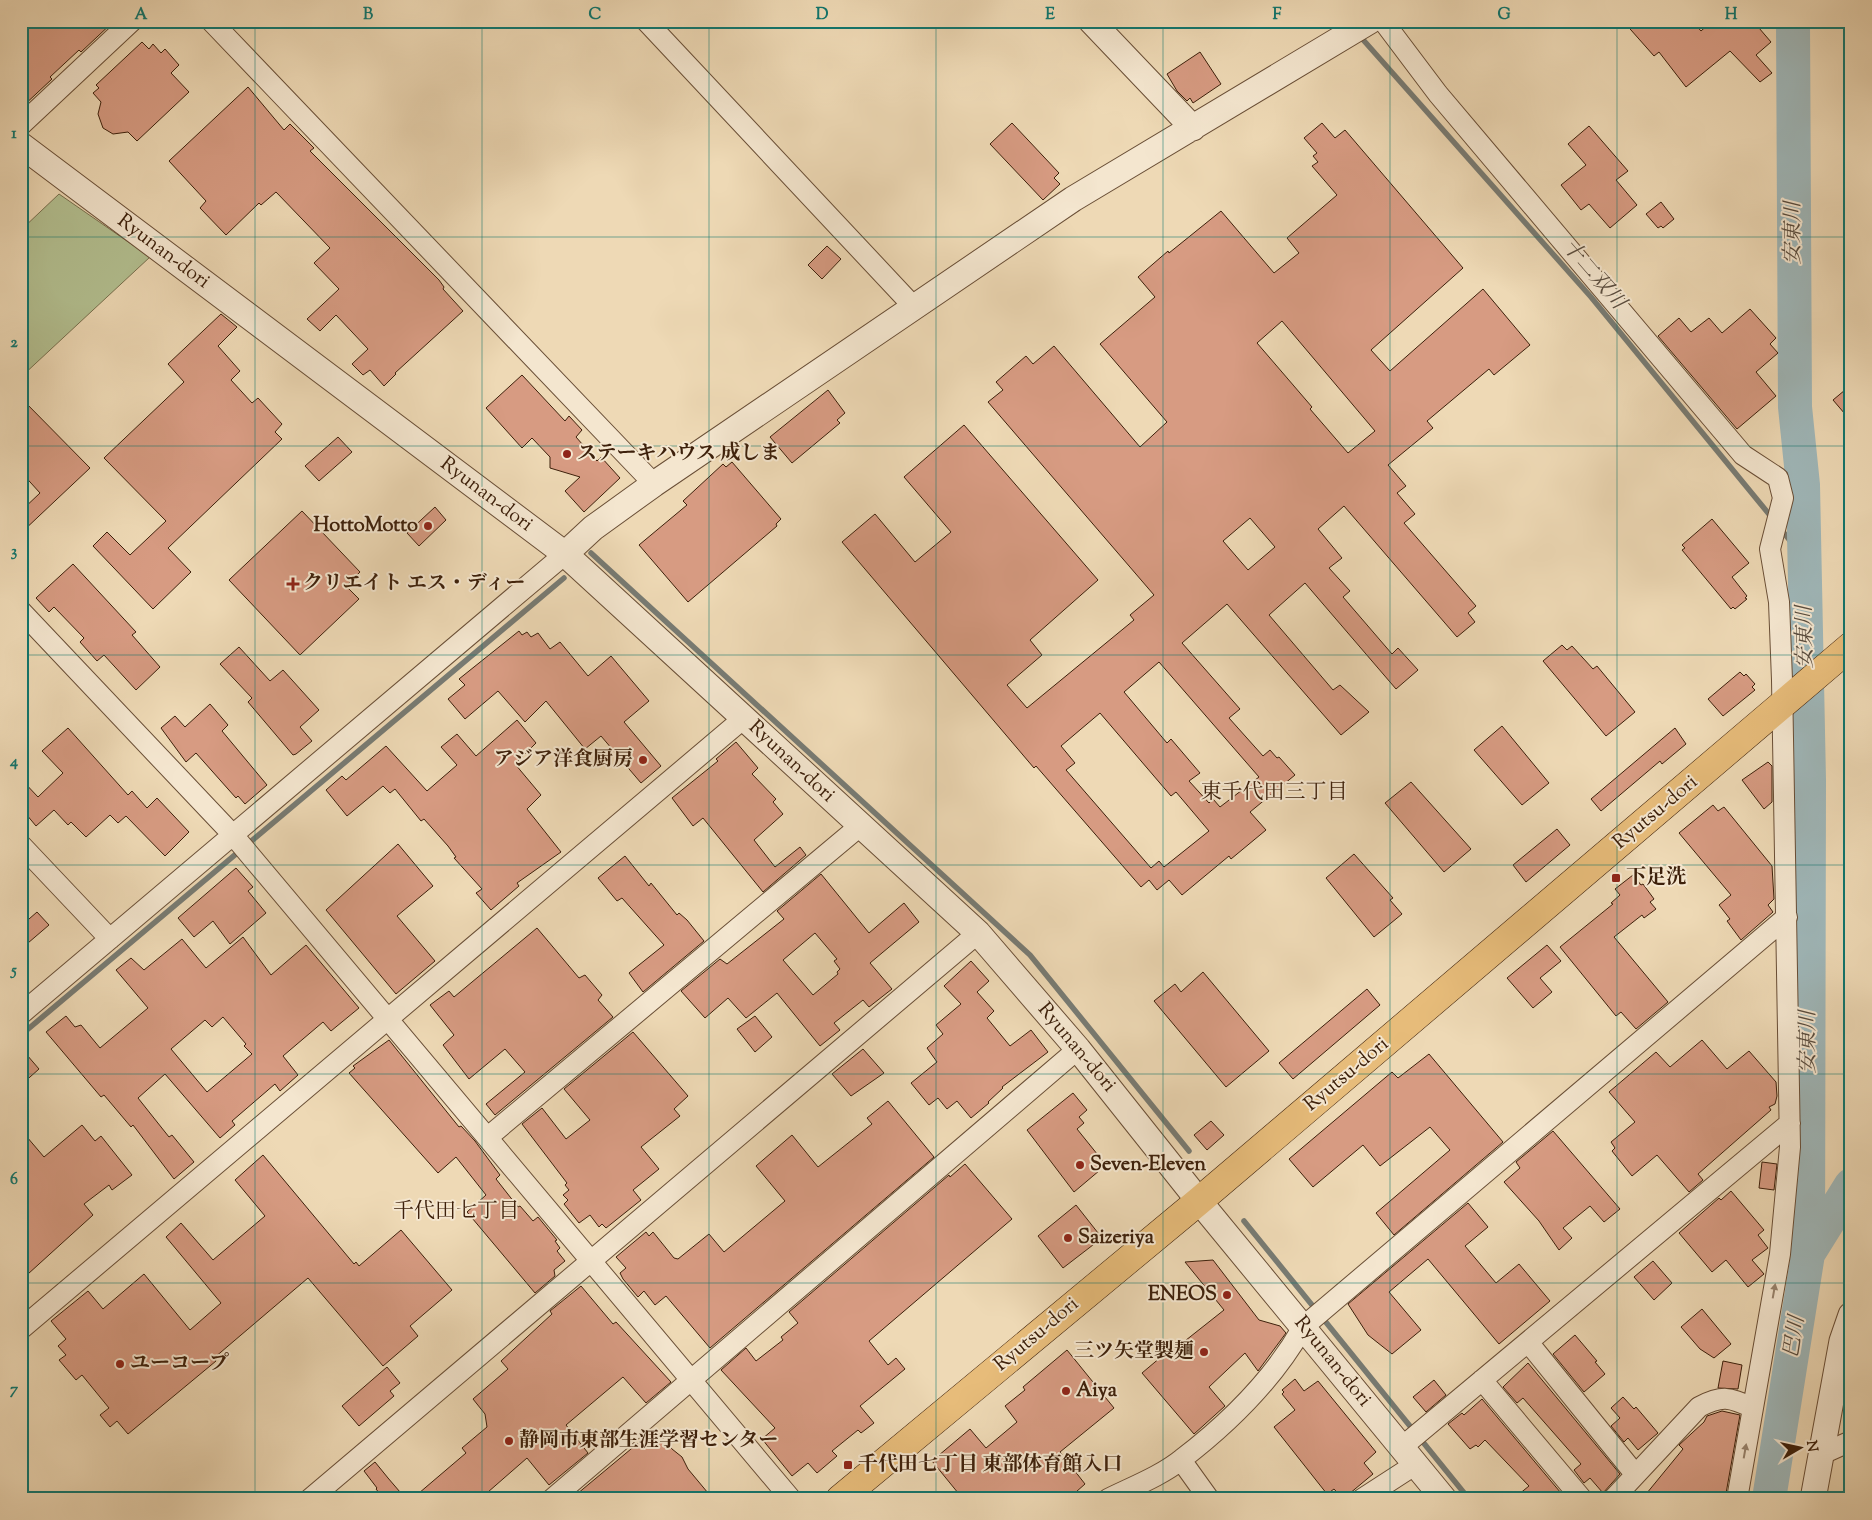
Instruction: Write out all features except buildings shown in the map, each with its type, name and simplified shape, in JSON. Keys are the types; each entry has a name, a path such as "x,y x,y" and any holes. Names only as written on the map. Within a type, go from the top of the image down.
{"main road":[{"name":"Ryutsu-dori","path":"840,1499 1199,1201 1850,647"}],"street":[{"path":"21,125 132,21"},
{"path":"211,21 654,484"},
{"path":"646,21 913,306"},
{"path":"1091,21 1193,128"},
{"path":"21,1014 565,554 593,528 913,306 1073,199 1367,25 1438,94 1743,455 1778,478 1783,498 1770,549 1779,602 1787,702 1790,1147 1780,1254 1737,1499"},
{"name":"Ryunan-dori","path":"21,146 565,554 978,933 1078,1049 1199,1201 1444,1499"},
{"path":"21,611 233,835 791,1499"},
{"path":"21,1328 744,718"},
{"path":"488,1137 860,826"},
{"path":"21,845 110,939"},
{"path":"1108,1499 1181,1460 1242,1406 1290,1350 1303,1327 1787,917"},
{"path":"310,1499 978,933"},
{"path":"552,1499 1078,1049"},
{"path":"1362,1499 1409,1456 1482,1380 1790,1123"},
{"path":"1812,1499 1842,1341 1851,1315"},
{"path":"1528,1342 1635,1474"},
{"path":"1482,1380 1582,1499"},
{"path":"1613,1499 1699,1407 1715,1399 1733,1399 1753,1408"},
{"path":"1820,1455 1851,1441"},
{"path":"1181,1460 1209,1499"}],"green space":[{"path":"59,194 150,257 21,377 21,230"}],"waterway":[{"name":"安東川","path":"1793,21 1795,407 1803,485 1809,780 1808,1254"},
{"name":"十二双川","path":"1358,34 1591,297 1773,519"},
{"name":"十二双川","path":"1780,528 1804,558"},
{"path":"591,553 1030,955 1189,1151"},
{"path":"21,1035 564,578"},
{"name":"巴川","path":"1769,1499 1808,1254 1851,1185"},
{"path":"1244,1221 1469,1499"}],"place":[{"name":"ステーキハウス 成しま","path":"567,454"},
{"name":"HottoMotto","path":"428,526"},
{"name":"クリエイト エス・ディー","path":"293,584"},
{"name":"アジア洋食厨房","path":"643,760"},
{"name":"下足洗","path":"1616,878"},
{"name":"Seven-Eleven","path":"1080,1165"},
{"name":"Saizeriya","path":"1068,1238"},
{"name":"ENEOS","path":"1227,1295"},
{"name":"三ツ矢堂製麺","path":"1204,1352"},
{"name":"ユーコープ","path":"120,1364"},
{"name":"Aiya","path":"1066,1391"},
{"name":"静岡市東部生涯学習センター","path":"509,1441"},
{"name":"千代田七丁目 東部体育館入口","path":"848,1465"}],"district":[{"name":"東千代田三丁目","path":"1274,793"},
{"name":"千代田七丁目","path":"456,1212"}]}
